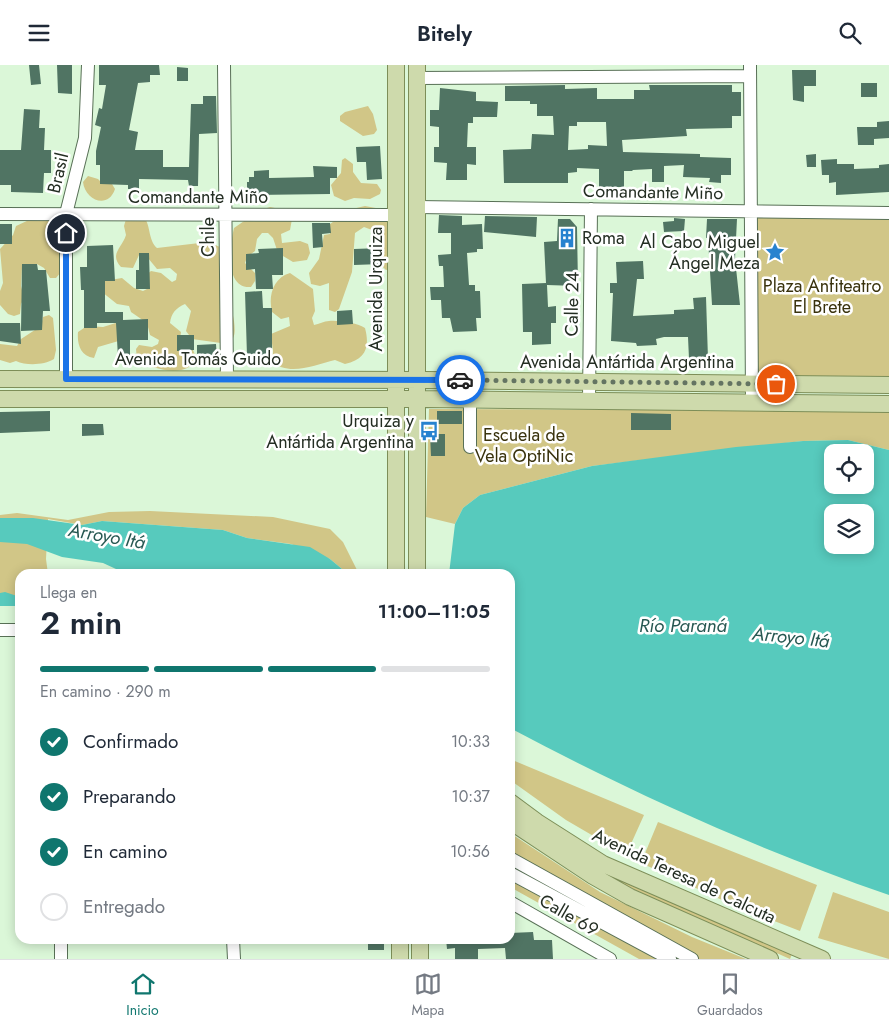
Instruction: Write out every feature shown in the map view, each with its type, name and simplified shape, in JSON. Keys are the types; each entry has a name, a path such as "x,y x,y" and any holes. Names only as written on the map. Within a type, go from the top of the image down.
{"main road":[{"name":"Avenida Urquiza","path":"396,65 396,380 398,399 396,569"},
{"path":"417,72 417,569"},
{"name":"Avenida Tomás Guido","path":"0,379 396,380"},
{"name":"Avenida Antártida Argentina","path":"396,380 889,385"},
{"path":"0,399 470,399 889,404"},
{"name":"Avenida Teresa de Calcuta","path":"515,805 537,823 603,864 822,959"},
{"name":"Avenida Teresa de Calcuta","path":"515,824 593,876 630,897 770,959"},
{"path":"400,944 400,959"},
{"path":"420,944 420,959"}],"street":[{"name":"Brasil","path":"66,379 66,214 85,137 88,65"},
{"name":"Chile","path":"224,65 227,379"},
{"path":"417,72 750,70 752,402"},
{"name":"Comandante Miño","path":"417,207 889,213"},
{"name":"Calle 24","path":"589,400 591,209"},
{"name":"Comandante Miño","path":"0,214 396,215"},
{"path":"470,399 470,447"},
{"path":"0,630 15,630"},
{"path":"515,861 692,959"},
{"path":"515,876 670,959"},
{"name":"Calle 69","path":"515,905 610,959"},
{"path":"61,944 61,959"},
{"path":"234,944 234,959"}],"green space":[{"path":"368,106 373,114 377,130 374,134 363,136 340,121 340,116 345,112"},
{"path":"345,158 353,164 353,172 361,183 377,184 381,190 380,194 370,199 354,198 345,201 334,196 331,185 341,173 342,160"},
{"path":"88,176 98,179 103,184 112,184 115,189 112,195 102,201 92,198 88,194 83,182"},
{"path":"365,206 381,209 391,221 390,269 386,270 382,266 381,256 372,230 364,227 355,233 352,272 339,309 335,312 329,310 329,283 320,286 311,284 309,273 319,259 324,235 330,234 330,224 352,209"},
{"path":"270,207 280,209 292,219 290,230 281,234 282,243 300,241 308,244 310,253 307,260 293,262 278,253 273,238 268,233 262,233 257,239 255,251 247,257 245,263 255,273 255,281 251,287 242,286 236,281 231,265 231,245 234,228"},
{"name":"Plaza Anfiteatro El Brete","path":"755,216 889,217 889,377 754,376"},
{"path":"52,217 67,225 61,272 56,278 50,278 44,268 37,264 22,268 21,286 24,298 20,314 14,316 8,314 0,305 0,291 3,283 0,249 13,235 16,226 29,220"},
{"path":"144,217 152,241 157,248 208,242 220,247 234,321 234,337 228,344 192,339 186,331 191,311 185,304 179,307 173,314 170,323 181,332 179,347 182,351 193,350 196,357 192,364 178,370 170,371 151,367 137,360 136,349 139,345 152,347 158,344 159,340 150,335 147,323 131,312 129,306 117,304 102,292 104,281 122,278 134,288 143,291 147,289 146,275 151,271 161,273 172,282 176,280 177,274 170,268 157,269 148,258 139,255 133,268 121,267 118,262 116,255 126,235 124,226 126,219"},
{"path":"290,273 313,289 315,311 312,318 314,325 327,321 337,321 353,323 365,328 367,341 365,351 358,359 345,364 335,360 294,369 278,366 271,361 273,352 271,334 290,326 289,317 281,319 272,312 271,294 279,279"},
{"path":"49,315 53,318 56,350 54,359 45,363 35,364 25,364 16,361 10,363 0,360 0,344 17,346 21,339 41,326 43,317"},
{"path":"119,322 122,340 98,347 94,358 85,355 80,349 78,332 87,326 103,327"},
{"name":"Escuela de Vela OptiNic","path":"429,409 889,411 889,450 874,446 874,444 848,440 803,441 592,466 480,495 463,508 455,524 426,517"},
{"path":"150,511 273,517 330,529 343,542 356,569 342,569 330,559 291,544 247,538 223,530 102,521 82,525 48,519 47,569 15,569 15,602 0,602 0,515 17,513 68,520 109,512"},
{"path":"515,761 644,815 626,855 566,820 515,784"},
{"path":"515,810 678,905 792,954 790,959 615,881 515,818"},
{"path":"658,822 817,885 800,931 733,905 641,863"},
{"path":"515,836 600,892 692,937 746,959 639,959 515,890"},
{"path":"833,892 889,912 889,959 818,938"}],"water":[{"name":"Río Paraná","path":"848,440 864,444 824,444 824,494 874,494 874,446 889,450 889,895 792,859 696,819 515,731 515,569 450,569 455,524 463,508 480,495 592,466 736,447 803,441"},
{"name":"Arroyo Itá","path":"0,518 33,518 82,525 102,521 223,530 247,538 310,547 342,569 116,569 103,563 62,557 27,544 0,542"},
{"path":"5,592 15,595 15,606 0,606 0,593"}],"building":[{"path":"29,65 39,65 41,84 31,85"},
{"path":"57,65 72,65 72,94 58,93"},
{"path":"99,65 159,65 160,75 150,75 150,82 138,83 129,130 138,132 135,150 163,150 163,167 189,167 191,104 203,104 203,96 216,96 217,133 199,134 198,186 189,186 188,180 139,179 139,189 128,189 128,185 100,184 100,165 96,165 96,151 101,127 95,125 99,108 102,109 106,85 99,85"},
{"path":"177,67 188,68 188,81 177,81"},
{"path":"792,70 816,70 816,86 804,86 804,102 793,100"},
{"path":"861,83 877,83 877,97 861,97"},
{"path":"565,85 565,89 597,88 597,99 634,99 634,90 650,90 649,85 732,85 732,92 741,92 741,116 732,116 732,128 686,129 687,136 622,140 623,152 700,154 700,157 731,158 731,175 721,175 721,183 709,182 710,178 683,177 684,165 664,166 664,182 652,182 652,169 633,170 624,171 624,187 599,187 599,169 577,168 577,172 568,173 568,183 504,183 503,150 531,149 532,134 554,135 553,116 537,116 537,104 530,104 530,101 505,101 505,86","holes":["577,122 606,122 607,146 588,145 588,149 568,150 569,126 577,126"]},
{"path":"440,88 476,92 476,101 498,102 497,117 473,117 473,123 468,123 467,147 476,147 476,165 467,164 467,180 446,180 447,163 434,162 434,147 439,147 439,127 430,126 430,110 439,110"},
{"path":"24,109 40,110 39,128 45,128 44,150 51,150 51,173 44,173 43,193 11,192 11,185 0,185 0,150 21,150"},
{"path":"889,121 889,138 874,139 874,145 858,145 857,127 877,127 877,122"},
{"path":"380,146 382,179 367,180 366,162 357,162 356,147"},
{"path":"816,154 816,167 807,167 806,155"},
{"path":"837,159 837,164 854,164 854,169 879,168 879,165 889,164 889,192 836,195 836,182 829,183 829,175 822,175 821,160"},
{"path":"313,166 337,167 337,178 330,178 330,194 247,195 247,182 249,182 249,177 254,177 254,171 269,170 269,178 314,177"},
{"path":"439,215 462,216 462,225 482,224 483,249 467,253 469,285 475,285 475,291 480,291 481,318 476,318 477,331 453,332 450,318 442,318 441,300 431,300 430,287 444,287 443,266 439,266 438,255 451,254 451,233 438,233"},
{"path":"485,216 537,217 536,237 484,232"},
{"path":"674,218 685,219 684,231 664,232 663,222 674,221"},
{"path":"558,219 570,219 577,227 578,286 547,285 548,307 556,306 556,323 551,323 551,344 532,345 532,332 523,332 522,284 546,283 544,242 557,241"},
{"path":"707,219 737,219 735,259 740,305 712,305 708,238 706,238"},
{"path":"312,223 330,223 331,233 322,234 323,247 313,248"},
{"path":"0,224 12,224 12,244 0,244"},
{"path":"113,245 115,281 105,281 105,312 123,312 123,320 148,319 148,340 130,340 130,356 118,357 116,323 97,323 97,328 84,328 84,290 81,290 80,267 87,267 87,246"},
{"path":"283,248 283,275 272,275 273,289 256,289 255,269 246,270 246,254 259,253 258,249"},
{"path":"381,248 381,264 354,265 354,249"},
{"path":"139,253 149,253 150,289 136,289 136,270 139,270"},
{"path":"643,261 644,279 637,279 633,316 674,314 674,310 694,309 693,298 706,297 708,359 689,359 688,337 656,339 657,345 637,346 636,343 611,341 613,293 610,293 610,283 617,283 616,262"},
{"path":"22,264 37,264 38,270 46,270 50,311 43,311 42,330 21,331"},
{"path":"262,291 263,308 272,308 272,356 247,356 245,292"},
{"path":"352,310 353,324 337,325 337,311"},
{"path":"0,323 20,323 21,344 0,341"},
{"path":"177,335 194,335 194,350 177,351"},
{"path":"216,344 217,359 197,360 197,345"},
{"path":"50,411 50,431 0,433 0,412"},
{"path":"437,411 462,411 462,424 437,424"},
{"path":"631,413 671,414 671,430 631,430"},
{"path":"82,424 103,424 104,435 82,436"},
{"path":"430,434 445,434 445,456 431,456"},
{"path":"533,932 534,940 552,940 553,959 506,959 505,948 478,949 478,959 455,959 455,948 447,949 446,944 515,944 515,933"},
{"path":"368,944 384,944 384,950 368,950"}],"way so far":[{"path":"460,380 776,384"}],"place":[{"name":"Roma","path":"567,238"},
{"name":"Al Cabo Miguel Ángel Meza","path":"775,252"},
{"name":"Urquiza y Antártida Argentina","path":"429,431"}],"route":[{"path":"66,233 66,379 460,380"}]}
